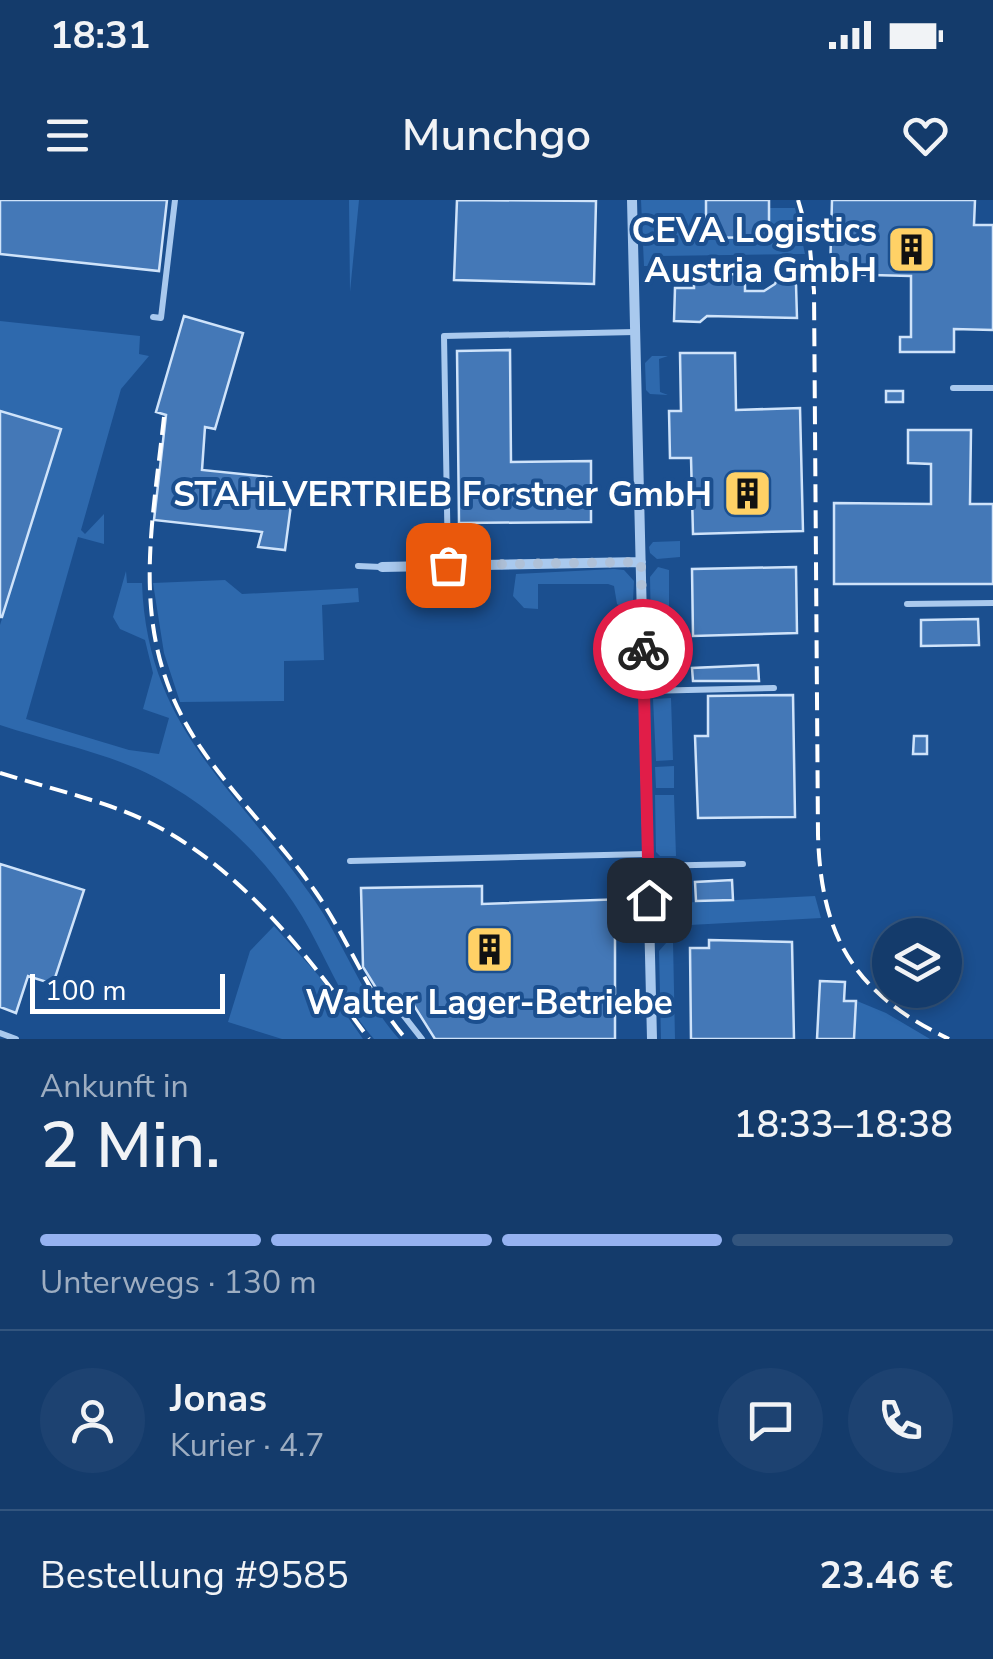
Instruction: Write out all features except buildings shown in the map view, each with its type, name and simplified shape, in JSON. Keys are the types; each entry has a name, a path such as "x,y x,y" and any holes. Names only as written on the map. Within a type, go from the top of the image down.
{"street":[{"path":"632,200 652,1039"},
{"path":"382,566 641,562"}],"lane":[{"path":"153,318 161,318 175,200"},
{"path":"448,565 444,336 636,332"},
{"path":"954,388 993,388"},
{"path":"358,566 382,566"},
{"path":"907,604 993,603"},
{"path":"644,691 774,688"},
{"path":"350,861 648,860 742,864"},
{"path":"393,1002 422,1039"},
{"path":"0,1033 16,1039"}],"shaded area":[{"path":"349,200 359,200 350,292"},
{"path":"641,200 706,200 707,238 769,237 769,208 795,208 805,254 659,256 658,266 644,266"},
{"path":"0,321 140,336 139,354 149,356 121,389 81,530 85,534 104,514 104,544 78,537 26,719 129,750 159,754 169,718 143,709 153,673 145,640 120,629 113,617 126,571 127,583 142,583 148,635 160,680 179,719 228,791 315,901 375,1007 399,1039 374,1039 350,1006 304,919 278,881 244,842 204,808 138,769 0,725 0,625 61,430 0,411"},
{"path":"652,356 668,356 659,359 660,392 668,395 650,394 646,390 645,363"},
{"path":"680,541 680,557 657,559 650,553 653,542"},
{"path":"658,567 669,570 669,633 662,635 651,630 650,577"},
{"path":"624,570 634,581 633,601 625,609 617,604 614,586 608,584 538,584 538,609 524,608 513,596 516,574"},
{"path":"225,580 242,594 358,588 359,602 322,605 324,660 284,661 284,701 180,702 164,653 153,583"},
{"path":"671,646 673,680 654,681 653,651"},
{"path":"671,698 673,760 656,761 653,699"},
{"path":"674,766 674,788 656,788 655,767"},
{"path":"655,795 674,795 676,856 660,856 656,852"},
{"path":"677,872 678,903 815,896 821,918 671,926 658,911 657,876"},
{"path":"274,926 319,976 363,1039 282,1039 228,1022 250,951"},
{"path":"673,941 675,1039 661,1039 659,951"},
{"path":"857,1001 930,1039 855,1039"}],"railway":[{"path":"798,200 809,238 814,291 821,871 836,933 849,959 889,1003 949,1039"},
{"path":"164,417 150,546 153,628 162,668 178,708 201,748 315,891 380,1004 406,1039"},
{"path":"0,773 118,809 194,849 260,905 317,970 369,1039"}],"way so far":[{"path":"448,565 641,562 643,649"}],"place":[{"name":"CEVA Logistics Austria GmbH","path":"912,250"},
{"name":"STAHLVERTRIEB Forstner GmbH","path":"747,494"},
{"name":"Walter Lager-Betriebe","path":"489,950"}],"route":[{"path":"643,649 649,900"}]}
